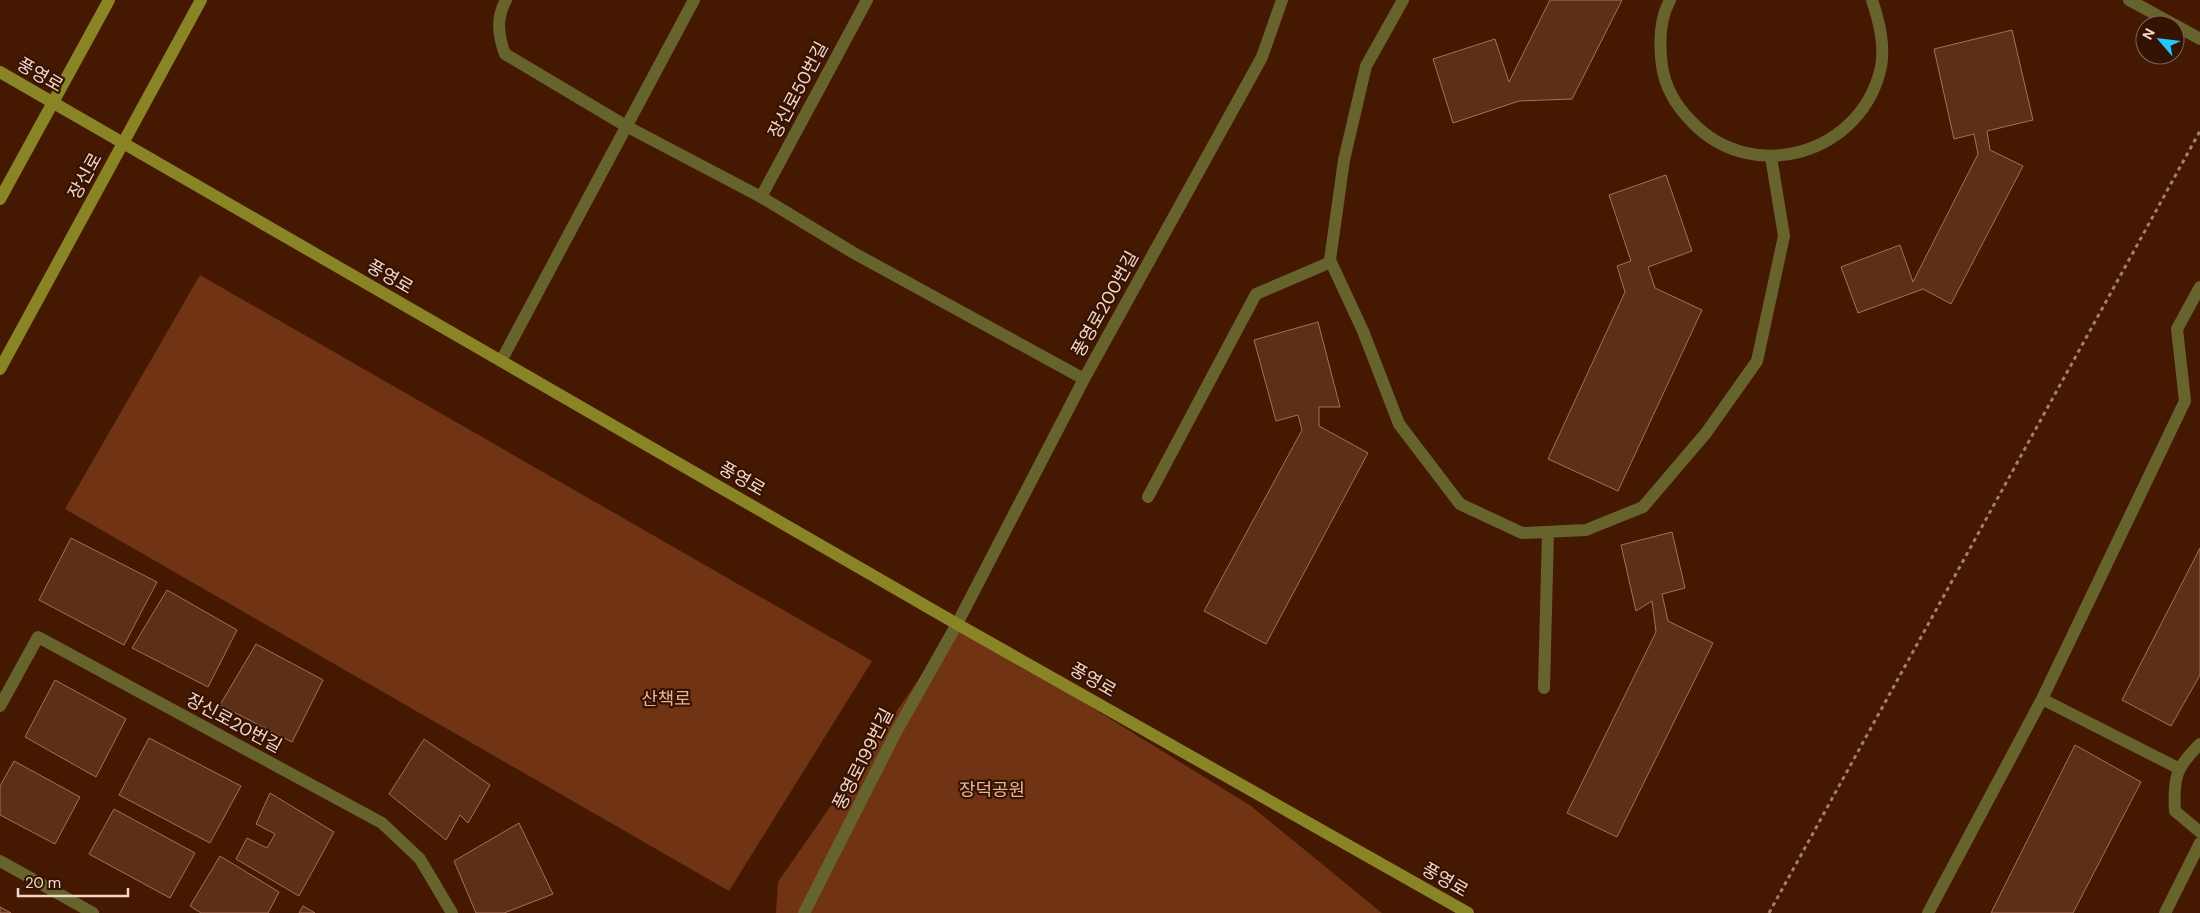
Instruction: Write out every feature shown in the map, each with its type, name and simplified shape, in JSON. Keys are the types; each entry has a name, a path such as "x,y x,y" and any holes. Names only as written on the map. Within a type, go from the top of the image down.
{"main road":[{"path":"0,199 109,0"},
{"name":"장신로","path":"0,369 202,0"},
{"name":"풍영로","path":"0,72 957,624 1468,913"}],"street":[{"path":"501,361 694,0"},
{"name":"장신로50번길","path":"760,197 867,0"},
{"name":"풍영로200번길","path":"957,624 1084,379 1262,57 1282,0"},
{"path":"1403,0 1366,66 1344,160 1331,262 1363,331 1398,424 1460,504 1522,533 1586,530 1644,507 1706,433 1757,361 1784,236 1771,157"},
{"path":"1670,0 1666,8 1659,43 1664,78 1680,110 1704,135 1736,152 1771,157 1809,150 1842,131 1867,102 1881,66 1882,28 1872,0"},
{"path":"2129,0 2157,15"},
{"path":"503,5 498,36 505,54 626,126 760,197 852,252 1084,379"},
{"path":"2185,31 2200,39"},
{"path":"1148,496 1256,294 1331,262"},
{"path":"1928,913 2042,699 2185,400 2177,329 2200,287"},
{"path":"1544,688 1548,532"},
{"name":"풍영로199번길","path":"804,913 896,732 957,624"},
{"name":"장신로20번길","path":"0,706 38,637 382,823 420,859 452,913"},
{"path":"2042,699 2180,769"},
{"path":"2200,744 2183,761 2173,786 2174,811 2200,832"},
{"path":"2165,913 2200,844"},
{"path":"0,862 94,913"}],"path":[{"path":"1769,913 2200,131"}],"green space":[{"name":"산책로","path":"200,275 872,661 729,891 65,509"},
{"name":"장덕공원","path":"957,624 1251,806 1382,913 776,913 778,882"}],"building":[{"path":"1550,0 1622,0 1572,99 1519,101 1453,123 1433,59 1495,39 1509,82"},
{"path":"2012,30 2033,120 1987,131 1990,150 2023,166 1951,304 1923,289 1858,313 1841,267 1900,245 1913,282 1978,154 1974,134 1954,139 1934,49"},
{"path":"1666,175 1692,251 1648,267 1655,288 1702,310 1618,491 1548,459 1625,292 1617,266 1631,261 1609,195"},
{"path":"1318,322 1340,407 1319,407 1319,426 1368,453 1266,644 1204,611 1302,430 1298,415 1276,421 1254,340"},
{"path":"1672,532 1685,588 1662,594 1668,621 1713,643 1617,837 1567,813 1656,632 1652,601 1636,611 1621,545"},
{"path":"71,538 157,582 124,645 39,600"},
{"path":"2200,548 2200,675 2171,726 2122,700"},
{"path":"167,590 237,630 208,687 132,648"},
{"path":"256,644 323,680 292,742 220,705"},
{"path":"55,680 126,719 96,777 25,737"},
{"path":"149,738 241,786 210,843 119,795"},
{"path":"424,739 490,785 468,823 460,815 446,840 389,794"},
{"path":"2075,745 2141,782 2073,913 1991,913"},
{"path":"14,761 80,797 55,844 0,815 0,786"},
{"path":"270,793 334,832 299,896 236,859 247,838 267,848 275,834 256,824"},
{"path":"114,809 195,853 170,898 89,854"},
{"path":"519,823 553,894 504,913 476,913 454,861"},
{"path":"220,856 279,892 268,913 201,913 190,906"},
{"path":"303,906 315,913 299,913"},
{"path":"0,907 11,913 0,913"}]}
